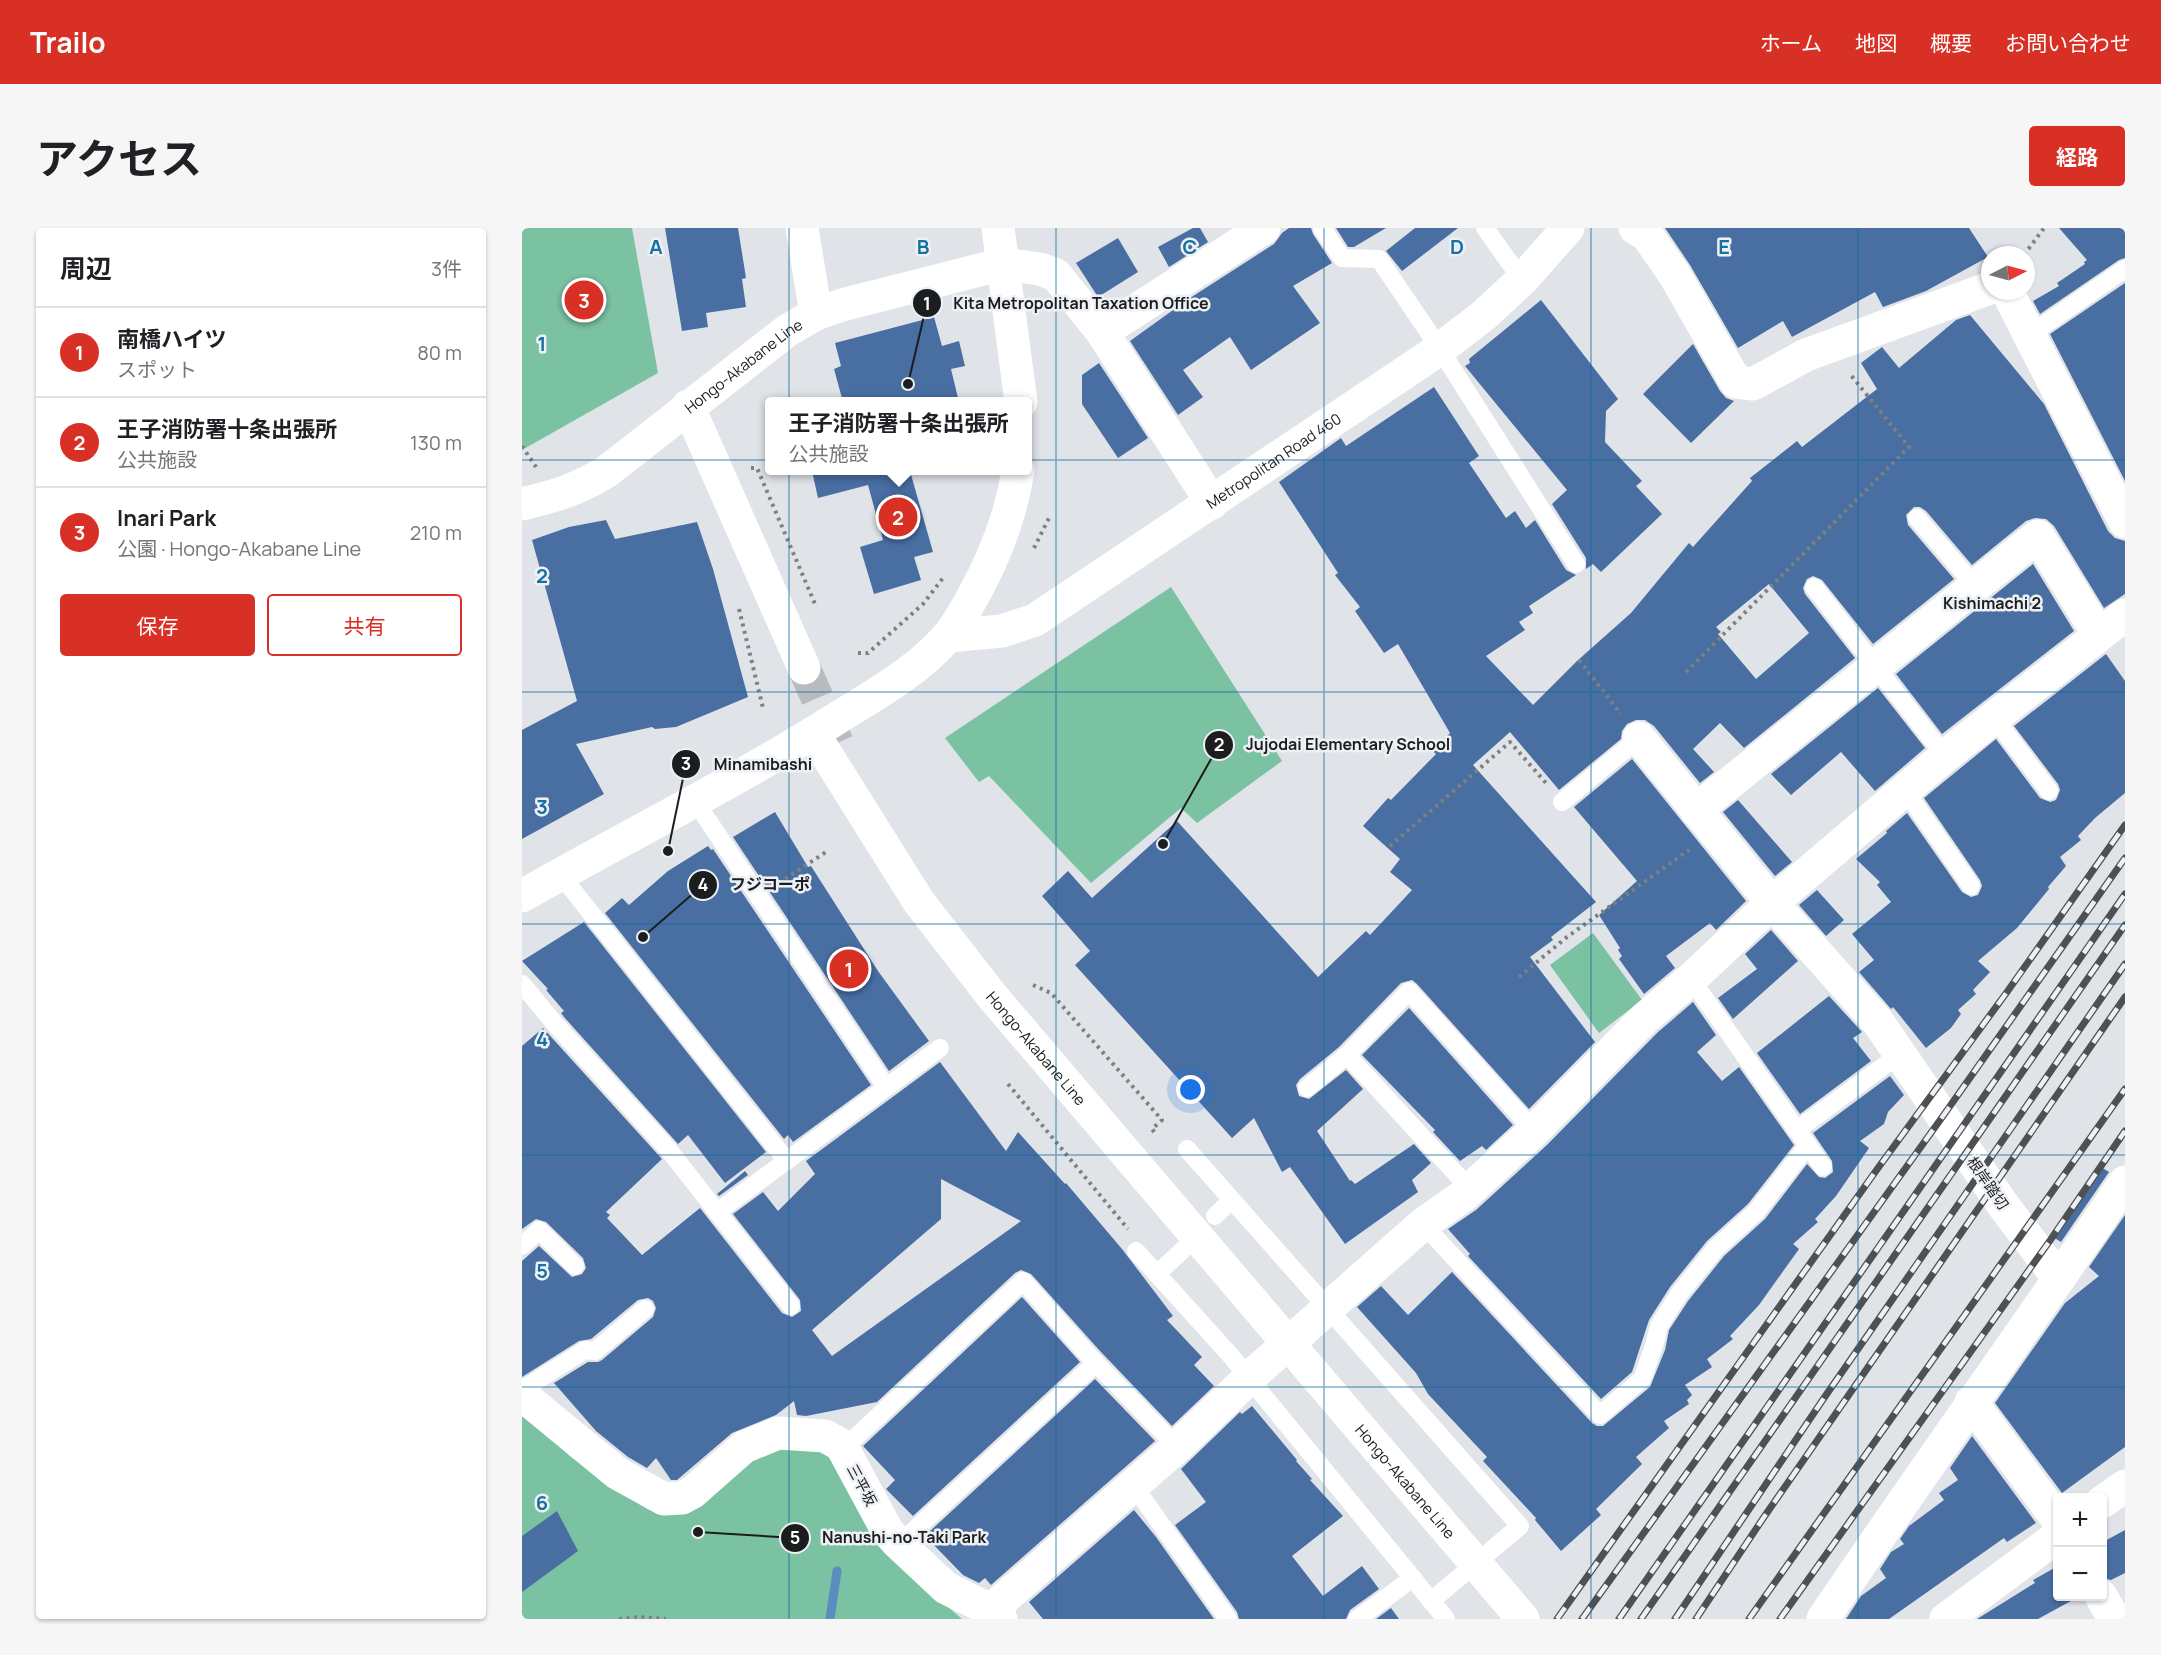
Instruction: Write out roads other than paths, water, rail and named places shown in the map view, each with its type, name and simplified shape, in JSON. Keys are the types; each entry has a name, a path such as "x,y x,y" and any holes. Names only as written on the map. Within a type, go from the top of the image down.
{"street":[{"path":"802,228 816,314"},
{"path":"998,228 1020,397"},
{"path":"1102,332 1264,228"},
{"name":"Metropolitan Road 460","path":"948,636 1002,631 1035,620 1440,349 1483,316 1522,280 1568,228"},
{"path":"1647,230 1736,382 1753,384 1806,355 1981,291"},
{"path":"1003,264 1040,269 1056,275 1102,332 1212,503"},
{"name":"Hongo-Akabane Line","path":"804,668 688,406 788,330 816,314 842,305 1003,264"},
{"path":"2012,300 2125,522"},
{"path":"522,504 551,498 581,487 606,472 688,406"},
{"path":"522,896 813,734 889,686 920,662 948,636 966,609 997,550 1008,520 1017,475"},
{"path":"1705,821 1875,666 2038,536 2099,635"},
{"path":"996,1615 1279,1350 1424,1224 1470,1189 1534,1131 1644,1019 1691,979 1772,903 1994,716 2125,615"},
{"name":"Hongo-Akabane Line","path":"813,734 919,902 1062,1086 1189,1244 1279,1350"},
{"name":"根岸踏切","path":"1639,738 1772,903 1878,1022 2003,1205 2059,1280"},
{"name":"Hongo-Akabane Line","path":"1062,1086 1523,1619"},
{"path":"1823,1619 2125,1182"},
{"path":"522,1392 617,1473 664,1499 682,1498 693,1492 744,1447 778,1433 825,1436 841,1445 843,1449"},
{"path":"1971,1402 2053,1513"},
{"name":"三平坂","path":"843,1449 888,1532 899,1544 946,1588 996,1615"},
{"path":"2107,1499 2125,1486"},
{"path":"1961,1615 2053,1540"},
{"path":"2104,1601 2114,1619"}],"lane":[{"path":"1322,228 1342,258 1379,259 1440,349 1576,564"},
{"path":"1485,228 1522,280"},
{"path":"2029,335 2125,269"},
{"path":"1917,518 1975,586"},
{"path":"1814,587 1945,756"},
{"path":"1994,716 2049,791"},
{"path":"1562,802 1639,738"},
{"path":"1905,790 1971,886"},
{"path":"695,801 886,1087"},
{"path":"560,874 787,1161"},
{"path":"1691,979 1823,1167"},
{"path":"522,984 668,1149 791,1306"},
{"path":"1307,1088 1347,1055 1409,991 1534,1131"},
{"path":"717,1212 940,1048"},
{"path":"1424,1224 1600,1415 1642,1379 1659,1326 1679,1294 1716,1248 1756,1212 1802,1138 1900,1054"},
{"path":"1347,1055 1470,1189"},
{"path":"1187,1149 1520,1526 1431,1600"},
{"path":"1215,1216 1231,1200"},
{"path":"522,1245 539,1230 575,1266"},
{"path":"1157,1274 1189,1244"},
{"path":"1136,1251 1249,1378 1446,1619"},
{"path":"843,1449 1023,1281 1096,1363 1177,1447"},
{"path":"522,1392 585,1350 595,1351 645,1309"},
{"path":"899,1544 1096,1363"},
{"path":"1134,1486 1228,1619"},
{"path":"1357,1619 1413,1578"}],"waterway":[{"path":"830,1619 837,1571"}],"tunnel":[{"path":"804,668 840,749"}],"railway":[{"path":"1557,1619 2125,825"},
{"path":"1582,1619 2125,858"},
{"path":"1619,1619 2125,894"},
{"path":"1641,1619 2125,925"},
{"path":"1675,1619 1824,1398 2125,964"},
{"path":"1696,1619 1764,1517 2125,997"},
{"path":"1749,1619 2125,1089"},
{"path":"1780,1619 2049,1242 2125,1131"}],"place":[{"name":"Inari Park","path":"584,300"},
{"name":"Kita Metropolitan Taxation Office","path":"908,384"},
{"name":"王子消防署十条出張所","path":"898,517"},
{"name":"Jujodai Elementary School","path":"1163,844"},
{"name":"Minamibashi","path":"668,851"},
{"name":"フジコーポ","path":"643,937"},
{"name":"南橋ハイツ","path":"849,969"},
{"name":"Nanushi-no-Taki Park","path":"698,1532"}],"district":[{"name":"Kishimachi 2","path":"1992,603"}]}
